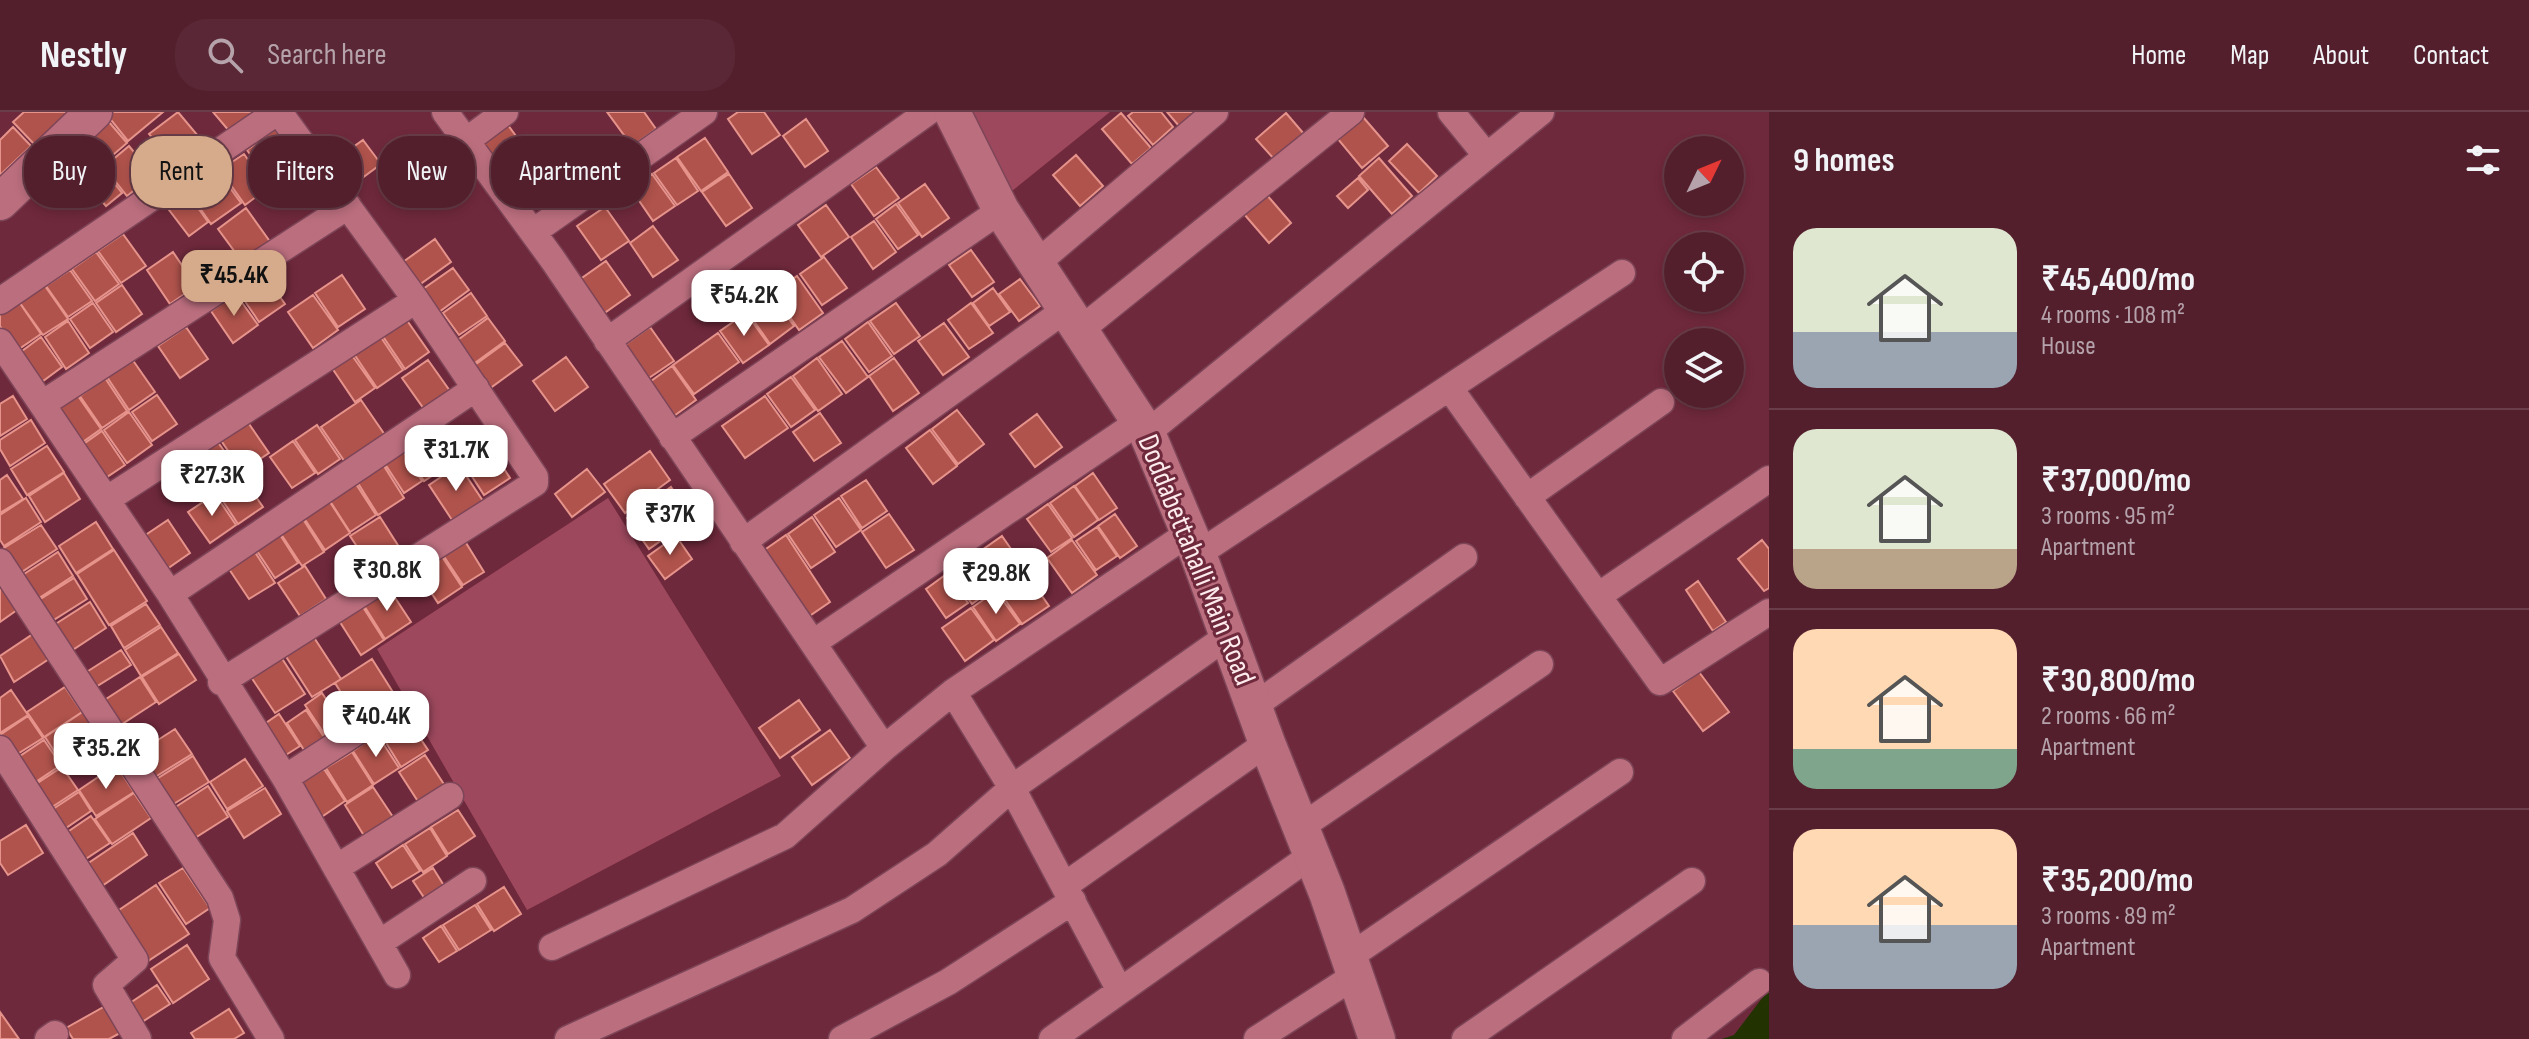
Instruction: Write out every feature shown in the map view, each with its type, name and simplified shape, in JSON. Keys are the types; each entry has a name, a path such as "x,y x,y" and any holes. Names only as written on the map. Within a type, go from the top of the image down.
{"street":[{"path":"0,202 94,112"},
{"path":"0,301 278,112 296,136"},
{"path":"445,112 462,136"},
{"path":"473,136 505,112"},
{"path":"533,232 704,112"},
{"path":"607,341 928,112"},
{"name":"Doddabettahalli Main Road","path":"952,112 1001,210 1143,427 1194,544 1229,635 1377,1039"},
{"path":"1036,264 1215,112"},
{"path":"743,542 1072,320 1351,112"},
{"path":"1451,112 1486,155"},
{"path":"813,643 1143,427 1541,112"},
{"path":"475,153 533,232 884,748"},
{"path":"42,404 345,208"},
{"path":"221,682 535,483 533,471 349,208"},
{"path":"672,437 1001,210"},
{"path":"552,947 785,836 953,692 1451,390 1622,273"},
{"path":"109,498 416,300"},
{"path":"0,342 109,498 170,594 221,682 285,778 397,975"},
{"path":"170,594 476,388"},
{"path":"1451,390 1660,682 1769,612"},
{"path":"1527,497 1661,402"},
{"path":"1598,596 1769,479"},
{"path":"1254,706 1464,557"},
{"path":"0,562 220,898 227,920 222,958 271,1039"},
{"path":"568,1039 852,910 937,854 1012,788 1229,635"},
{"path":"1052,1039 1120,991 1307,841 1540,664"},
{"path":"953,692 1012,788 1120,991"},
{"path":"285,778 395,707"},
{"path":"842,1039 948,982 1267,743"},
{"path":"0,749 135,960 106,985 138,1039"},
{"path":"1257,1039 1352,966 1620,772"},
{"path":"336,868 450,796"},
{"path":"379,943 473,881"},
{"path":"1465,1039 1692,881"},
{"path":"1685,1039 1759,982"}],"shaded area":[{"path":"972,112 1110,112 1012,191"},
{"path":"608,498 781,776 527,910 377,649"},
{"path":"1769,989 1769,1039 1722,1039 1734,1035"}],"building":[{"path":"24,112 70,112 45,136 26,136 13,122"},
{"path":"111,112 163,112 128,141 107,115"},
{"path":"178,112 198,136 151,136 149,134"},
{"path":"213,112 254,112 230,132"},
{"path":"607,112 644,112 656,129 646,136 625,136"},
{"path":"738,112 764,112 780,135 752,154 728,119"},
{"path":"1133,112 1161,112 1173,127 1153,145 1128,116"},
{"path":"1167,112 1195,112 1179,126"},
{"path":"1121,113 1151,148 1132,164 1102,129"},
{"path":"1286,113 1304,134 1275,160 1256,139"},
{"path":"1363,117 1388,146 1362,168 1337,138"},
{"path":"806,119 828,151 805,167 783,136"},
{"path":"109,122 127,143 115,153 115,136 92,136"},
{"path":"508,125 516,136 494,136"},
{"path":"13,127 24,139 24,153 0,175 0,140"},
{"path":"275,129 280,136 266,136"},
{"path":"491,138 491,158 482,145"},
{"path":"705,138 728,172 701,191 677,157"},
{"path":"362,141 378,160 378,166 362,178"},
{"path":"1407,144 1437,176 1419,193 1389,161"},
{"path":"129,146 131,148 131,193 127,196 115,181 115,158"},
{"path":"244,154 248,160 248,203 245,205 232,187 232,162"},
{"path":"1076,155 1103,186 1080,206 1053,175"},
{"path":"676,158 698,191 677,205 654,173"},
{"path":"1379,158 1412,196 1392,214 1359,176"},
{"path":"876,167 899,198 874,216 851,184"},
{"path":"652,174 675,206 653,221 644,208 649,208 649,176"},
{"path":"729,174 752,208 726,226 702,192"},
{"path":"1358,178 1368,190 1348,208 1337,196"},
{"path":"115,184 122,193 115,199"},
{"path":"925,184 949,218 922,237 898,203"},
{"path":"232,191 241,203 211,224 200,208 232,208"},
{"path":"1266,194 1291,223 1269,243 1244,214"},
{"path":"896,204 918,235 898,249 876,219"},
{"path":"826,205 849,237 821,257 798,225"},
{"path":"168,208 198,208 208,222 189,236"},
{"path":"246,208 271,243 243,263 218,229"},
{"path":"606,208 629,241 601,260 577,226"},
{"path":"874,221 896,252 873,269 851,237"},
{"path":"653,226 678,260 653,277 630,243"},
{"path":"123,234 146,266 121,283 98,251"},
{"path":"435,239 451,262 419,285 403,262"},
{"path":"971,250 994,282 972,297 949,265"},
{"path":"96,252 119,284 95,301 72,269"},
{"path":"173,252 196,286 170,304 147,270"},
{"path":"824,257 847,288 822,305 800,274"},
{"path":"606,261 630,295 603,314 579,280"},
{"path":"453,268 469,290 439,312 423,289"},
{"path":"70,270 92,301 68,317 46,286"},
{"path":"342,275 365,309 338,327 315,293"},
{"path":"265,276 285,304 259,322 240,294"},
{"path":"797,276 823,313 799,330 773,293"},
{"path":"1020,279 1040,306 1019,321 999,294"},
{"path":"122,285 142,314 116,332 96,303"},
{"path":"45,286 68,319 43,335 20,303"},
{"path":"993,288 1010,312 989,326 973,303"},
{"path":"471,293 487,316 459,335 443,313"},
{"path":"236,294 258,325 233,343 211,311"},
{"path":"771,294 794,326 770,344 747,311"},
{"path":"313,295 338,330 313,348 288,312"},
{"path":"17,299 41,334 16,351 0,326 0,311"},
{"path":"93,303 113,332 90,348 70,319"},
{"path":"896,303 920,336 894,354 870,321"},
{"path":"971,303 993,333 969,349 948,320"},
{"path":"746,313 769,345 743,363 720,331"},
{"path":"488,318 505,341 472,365 455,342"},
{"path":"406,319 429,352 405,369 382,335"},
{"path":"68,321 89,353 66,369 45,337"},
{"path":"868,322 892,356 869,372 845,339"},
{"path":"944,323 969,357 943,375 918,341"},
{"path":"186,327 208,359 180,378 158,346"},
{"path":"650,327 674,361 646,380 622,347"},
{"path":"718,333 739,362 694,394 673,365"},
{"path":"380,336 403,370 377,388 354,354"},
{"path":"41,337 62,367 39,384 18,354"},
{"path":"842,341 868,377 846,393 819,357"},
{"path":"505,343 522,365 489,389 472,367"},
{"path":"351,354 375,388 355,402 332,368"},
{"path":"566,357 588,387 555,411 533,381"},
{"path":"817,358 842,394 818,411 793,376"},
{"path":"894,358 919,393 893,411 869,376"},
{"path":"132,359 155,392 129,410 107,377"},
{"path":"428,360 450,391 424,409 402,378"},
{"path":"672,366 696,400 671,418 647,384"},
{"path":"791,377 815,410 791,427 767,394"},
{"path":"105,378 127,411 102,428 80,396"},
{"path":"157,395 177,424 152,441 132,412"},
{"path":"13,396 27,419 0,436 0,404"},
{"path":"78,396 101,429 77,446 54,412"},
{"path":"765,396 788,428 745,458 722,426"},
{"path":"361,400 385,435 345,462 321,427"},
{"path":"957,410 984,444 958,464 932,429"},
{"path":"129,412 152,445 127,463 104,430"},
{"path":"820,413 841,443 814,461 793,432"},
{"path":"1037,414 1062,447 1035,467 1010,434"},
{"path":"31,420 45,443 10,466 0,449 0,440"},
{"path":"247,421 269,453 242,471 220,439"},
{"path":"440,423 462,456 442,470 420,436"},
{"path":"317,425 340,459 318,474 295,440"},
{"path":"930,430 957,466 933,484 906,448"},
{"path":"102,431 125,465 101,481 78,448"},
{"path":"419,437 441,470 424,481 403,448"},
{"path":"217,441 240,473 215,490 192,458"},
{"path":"293,441 315,473 292,488 270,457"},
{"path":"47,446 64,472 27,495 11,469"},
{"path":"490,447 510,478 484,495 464,464"},
{"path":"402,449 422,481 404,493 383,461"},
{"path":"650,451 670,480 625,513 604,484"},
{"path":"382,463 404,498 378,515 356,480"},
{"path":"459,465 483,501 452,520 429,485"},
{"path":"587,469 605,492 572,517 555,494"},
{"path":"64,473 80,499 45,522 29,496"},
{"path":"1093,473 1117,508 1099,520 1075,486"},
{"path":"7,475 23,499 0,513 0,480"},
{"path":"241,475 263,507 238,524 217,492"},
{"path":"866,480 887,511 862,528 841,496"},
{"path":"354,481 376,515 350,532 328,498"},
{"path":"1074,486 1098,520 1074,537 1050,503"},
{"path":"671,487 693,518 649,549 627,518"},
{"path":"215,494 236,525 210,543 188,512"},
{"path":"26,498 41,522 4,546 0,540 0,515"},
{"path":"839,498 861,530 836,547 814,515"},
{"path":"328,499 350,533 325,550 302,515"},
{"path":"1048,504 1072,538 1051,552 1027,519"},
{"path":"889,514 914,550 886,568 862,532"},
{"path":"1115,514 1137,546 1120,558 1098,526"},
{"path":"301,516 324,552 302,566 279,531"},
{"path":"380,517 401,550 372,569 350,536"},
{"path":"812,517 835,552 811,568 788,534"},
{"path":"168,520 190,553 164,571 141,538"},
{"path":"96,522 113,549 76,573 59,546"},
{"path":"41,525 57,549 20,573 4,548"},
{"path":"1097,527 1117,556 1096,570 1076,541"},
{"path":"277,530 298,563 275,578 253,545"},
{"path":"786,535 830,602 805,619 760,553"},
{"path":"676,536 692,559 665,579 648,556"},
{"path":"1002,536 1025,569 998,589 975,555"},
{"path":"463,538 484,572 463,585 441,552"},
{"path":"1072,540 1097,575 1072,593 1047,558"},
{"path":"1762,540 1769,549 1769,588 1764,591 1738,559"},
{"path":"251,546 275,583 249,599 225,563"},
{"path":"114,550 147,601 109,625 77,574"},
{"path":"58,552 73,576 36,600 21,576"},
{"path":"439,552 462,587 438,603 415,568"},
{"path":"973,557 994,588 972,604 950,573"},
{"path":"305,566 326,599 300,616 278,583"},
{"path":"948,573 968,603 946,618 926,589"},
{"path":"1026,573 1049,606 1022,624 999,591"},
{"path":"74,578 87,599 52,621 39,600"},
{"path":"1698,581 1726,622 1713,631 1686,590"},
{"path":"0,585 17,610 0,622"},
{"path":"388,587 411,622 385,639 363,604"},
{"path":"996,591 1020,624 996,641 973,607"},
{"path":"90,602 106,628 71,651 54,625"},
{"path":"146,604 160,625 124,648 111,626"},
{"path":"361,604 384,640 361,655 338,619"},
{"path":"971,608 994,640 965,661 942,628"},
{"path":"161,627 178,653 141,676 125,650"},
{"path":"33,634 49,659 14,682 0,656"},
{"path":"313,636 341,679 312,697 285,655"},
{"path":"121,650 131,665 94,688 85,673"},
{"path":"179,654 196,680 159,704 142,677"},
{"path":"281,657 305,694 275,713 251,677"},
{"path":"372,659 396,697 359,721 335,683"},
{"path":"1699,672 1729,712 1703,731 1673,691"},
{"path":"140,677 156,702 119,726 103,701"},
{"path":"65,687 82,712 44,737 27,712"},
{"path":"11,690 28,715 0,733 0,698"},
{"path":"322,693 344,726 327,738 305,705"},
{"path":"799,700 820,730 780,758 759,728"},
{"path":"306,710 324,737 304,750 287,723"},
{"path":"84,711 101,737 62,763 45,737"},
{"path":"279,714 300,746 281,758 260,727"},
{"path":"28,716 43,738 11,758 0,735"},
{"path":"406,717 428,750 401,767 380,733"},
{"path":"175,729 192,754 152,779 136,754"},
{"path":"830,730 850,758 812,785 792,757"},
{"path":"377,734 399,768 374,784 353,751"},
{"path":"44,740 61,765 28,787 11,762"},
{"path":"352,752 373,785 347,802 326,768"},
{"path":"425,755 447,789 421,806 399,772"},
{"path":"193,756 209,782 172,805 155,780"},
{"path":"245,759 263,786 227,809 210,782"},
{"path":"116,765 134,792 96,816 79,790"},
{"path":"62,767 78,790 46,811 30,788"},
{"path":"324,769 345,801 317,820 295,787"},
{"path":"208,786 228,817 190,841 171,810"},
{"path":"373,787 397,823 368,842 345,805"},
{"path":"265,788 281,814 244,838 227,811"},
{"path":"79,792 91,811 63,830 50,811"},
{"path":"134,793 151,818 112,844 95,819"},
{"path":"458,810 475,836 448,854 431,827"},
{"path":"91,816 110,843 84,860 66,833"},
{"path":"26,825 43,853 8,875 0,863 0,841"},
{"path":"430,828 447,856 423,872 405,844"},
{"path":"133,833 147,855 99,888 84,866"},
{"path":"403,845 420,871 392,888 376,863"},
{"path":"183,868 210,908 186,924 159,883"},
{"path":"433,868 448,892 429,905 413,881"},
{"path":"156,885 189,934 148,961 116,912"},
{"path":"504,887 521,914 494,931 477,904"},
{"path":"475,905 491,930 459,950 443,925"},
{"path":"441,926 457,951 439,962 423,938"},
{"path":"187,945 209,979 173,1003 151,969"},
{"path":"157,985 170,1004 142,1022 130,1003"},
{"path":"107,1005 122,1032 109,1039 73,1039 66,1028"},
{"path":"229,1009 244,1033 234,1039 195,1039 191,1033"},
{"path":"0,1012 19,1039 0,1039"}]}
